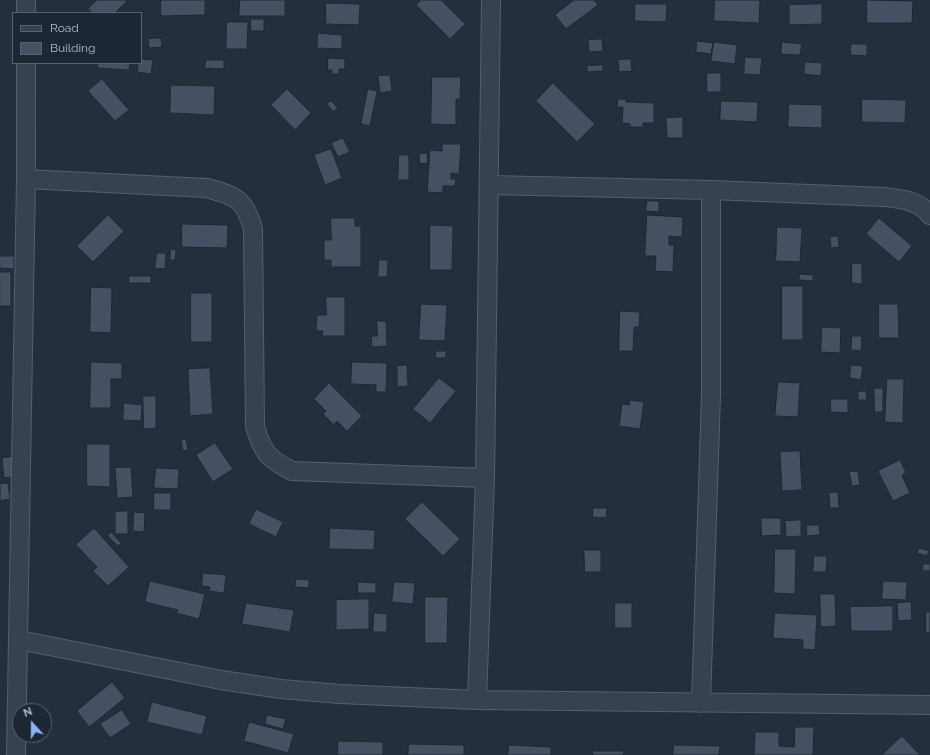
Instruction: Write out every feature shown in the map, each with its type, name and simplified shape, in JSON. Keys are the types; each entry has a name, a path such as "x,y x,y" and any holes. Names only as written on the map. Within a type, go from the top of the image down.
{"street":[{"path":"26,0 26,12"},
{"path":"477,700 485,478 491,0"},
{"path":"16,755 26,179 26,64"},
{"path":"26,179 207,188 230,194 240,201 249,213 253,229 255,426 259,444 273,461 292,471 485,478"},
{"path":"488,185 711,190 884,197 906,200 925,208 930,215"},
{"path":"701,704 711,394 711,190"},
{"path":"18,640 221,680 281,689 340,694 477,700 701,704 930,705"}],"building":[{"path":"97,0 127,1 116,12 92,12 88,9"},
{"path":"161,0 205,0 205,15 161,16"},
{"path":"240,0 285,0 285,16 239,16"},
{"path":"421,0 441,0 465,24 450,39 416,5"},
{"path":"574,0 594,0 598,5 566,29 555,15"},
{"path":"715,0 760,0 759,23 714,21"},
{"path":"867,0 913,1 912,23 867,23"},
{"path":"326,3 360,4 359,25 326,24"},
{"path":"635,4 667,4 666,22 635,21"},
{"path":"822,4 822,24 789,25 789,5"},
{"path":"251,19 264,19 264,31 251,31"},
{"path":"227,22 248,22 247,49 226,49"},
{"path":"318,33 342,35 342,49 317,48"},
{"path":"161,38 162,47 149,48 148,39"},
{"path":"602,39 603,51 589,52 588,40"},
{"path":"697,41 713,43 711,54 696,52"},
{"path":"714,42 737,45 735,64 711,61"},
{"path":"782,42 802,44 800,55 781,54"},
{"path":"851,44 867,44 867,56 851,55"},
{"path":"745,57 762,58 760,75 744,74"},
{"path":"328,58 345,59 345,69 339,69 339,74 332,74 332,70 328,70"},
{"path":"142,59 153,60 151,74 137,72 138,64 142,64"},
{"path":"631,59 632,71 619,72 618,60"},
{"path":"206,60 224,60 224,69 205,68"},
{"path":"805,62 822,63 821,76 804,74"},
{"path":"98,64 130,64 129,70 98,68"},
{"path":"603,65 603,71 587,72 587,66"},
{"path":"707,73 721,73 721,92 707,92"},
{"path":"390,75 392,91 380,93 378,76"},
{"path":"432,77 461,77 460,99 456,99 456,125 431,124"},
{"path":"102,79 129,110 115,121 88,91"},
{"path":"553,83 595,124 577,142 536,101"},
{"path":"171,85 215,86 214,115 170,113"},
{"path":"287,89 311,113 295,130 271,105"},
{"path":"368,89 377,91 370,126 361,124"},
{"path":"618,99 626,99 626,102 654,103 654,123 643,123 643,127 630,127 630,124 622,123 623,107 617,107"},
{"path":"862,99 906,100 905,123 862,122"},
{"path":"331,101 338,108 333,112 327,104"},
{"path":"721,101 758,102 757,122 720,120"},
{"path":"789,104 822,105 822,128 788,127"},
{"path":"683,117 683,138 667,138 666,118"},
{"path":"343,138 350,152 338,157 331,143"},
{"path":"442,144 461,144 459,174 451,173 451,179 456,179 455,186 443,186 443,193 427,192 430,150 442,151"},
{"path":"331,149 342,178 325,185 314,155"},
{"path":"427,153 428,163 420,164 419,154"},
{"path":"399,155 409,155 409,180 398,180"},
{"path":"647,201 659,201 659,212 646,211"},
{"path":"108,215 124,231 93,262 77,246"},
{"path":"647,215 683,217 682,237 669,236 669,245 674,245 673,272 655,271 656,256 645,256"},
{"path":"331,218 355,218 355,226 361,226 361,267 331,267 331,260 324,260 324,240 331,240"},
{"path":"879,218 912,246 899,262 866,234"},
{"path":"182,224 228,225 227,248 182,247"},
{"path":"430,225 453,226 452,270 430,270"},
{"path":"777,227 802,228 800,262 776,261"},
{"path":"838,236 839,247 831,248 830,237"},
{"path":"171,249 176,250 175,260 170,260"},
{"path":"157,253 166,253 165,269 155,268"},
{"path":"0,256 14,256 14,269 0,268"},
{"path":"379,260 388,260 387,277 378,277"},
{"path":"852,263 862,264 862,284 852,283"},
{"path":"0,272 11,272 11,306 0,306"},
{"path":"800,274 813,275 813,281 799,280"},
{"path":"129,276 151,276 151,283 129,283"},
{"path":"782,286 803,286 803,340 782,340"},
{"path":"91,287 112,288 111,333 90,332"},
{"path":"191,293 212,293 212,342 191,342"},
{"path":"326,297 345,297 345,336 322,336 323,331 316,331 317,315 326,315"},
{"path":"421,304 447,305 445,341 419,340"},
{"path":"879,304 898,304 899,338 879,338"},
{"path":"620,311 640,312 639,327 634,327 633,351 619,351"},
{"path":"377,321 386,321 387,346 372,347 371,336 377,336"},
{"path":"822,327 841,328 840,353 821,352"},
{"path":"852,336 862,336 861,351 851,350"},
{"path":"436,351 446,351 446,358 436,358"},
{"path":"91,362 122,363 122,379 111,379 111,408 90,408"},
{"path":"352,362 387,363 386,392 376,392 376,385 351,384"},
{"path":"407,365 408,386 397,387 397,366"},
{"path":"851,365 863,366 861,380 850,378"},
{"path":"210,368 213,414 190,416 188,369"},
{"path":"439,378 456,391 430,423 413,409"},
{"path":"887,379 904,379 903,423 885,422"},
{"path":"778,382 800,383 798,417 775,416"},
{"path":"329,383 362,416 347,431 337,421 334,425 323,414 326,411 314,399"},
{"path":"874,388 883,388 883,412 875,412"},
{"path":"866,391 867,400 858,400 858,392"},
{"path":"143,396 156,396 156,428 144,429"},
{"path":"831,399 848,399 848,413 831,412"},
{"path":"630,400 644,402 640,429 619,426 622,404 629,405"},
{"path":"124,403 142,405 141,421 123,420"},
{"path":"186,439 188,450 183,451 181,440"},
{"path":"215,443 233,469 213,482 196,455"},
{"path":"87,444 110,444 110,487 87,486"},
{"path":"800,451 802,490 782,491 780,452"},
{"path":"18,456 20,476 4,478 2,458"},
{"path":"900,460 906,473 902,475 910,493 893,501 878,471"},
{"path":"131,467 133,497 117,498 115,468"},
{"path":"156,468 179,469 178,489 154,488"},
{"path":"858,471 860,485 852,486 849,472"},
{"path":"8,483 10,499 0,501 0,484"},
{"path":"838,492 839,508 830,508 829,493"},
{"path":"154,493 171,493 171,510 154,510"},
{"path":"422,502 460,539 443,556 405,519"},
{"path":"593,508 607,508 606,518 593,517"},
{"path":"256,509 283,522 276,537 249,524"},
{"path":"128,511 128,534 115,534 115,512"},
{"path":"134,512 145,513 144,532 133,531"},
{"path":"761,518 781,518 781,535 762,536"},
{"path":"801,520 801,536 786,537 785,521"},
{"path":"807,525 819,525 820,535 807,536"},
{"path":"94,528 129,567 108,586 93,571 97,567 76,545"},
{"path":"330,528 375,530 374,550 329,549"},
{"path":"111,532 121,543 118,546 108,536"},
{"path":"919,548 929,551 927,556 917,553"},
{"path":"775,549 796,549 795,594 774,593"},
{"path":"584,550 601,550 601,572 585,572"},
{"path":"814,556 827,556 826,572 813,572"},
{"path":"923,564 930,564 930,571 923,571"},
{"path":"203,573 226,575 224,593 209,591 210,587 202,586"},
{"path":"296,579 309,580 309,588 295,587"},
{"path":"150,581 205,594 199,619 176,613 178,610 145,602"},
{"path":"883,581 907,582 906,600 882,599"},
{"path":"358,582 376,583 376,593 358,593"},
{"path":"394,582 415,583 413,604 392,602"},
{"path":"820,594 835,594 836,626 821,627"},
{"path":"425,597 448,597 447,643 425,643"},
{"path":"369,599 369,629 336,630 336,600"},
{"path":"911,602 912,620 898,621 897,603"},
{"path":"246,603 294,610 290,632 242,624"},
{"path":"615,603 632,603 632,628 615,628"},
{"path":"893,606 893,631 851,631 850,607"},
{"path":"926,612 930,612 930,633 926,633"},
{"path":"374,613 387,614 387,632 373,632"},
{"path":"775,613 817,615 815,650 803,649 803,640 773,638"},
{"path":"112,682 125,698 89,727 77,711"},
{"path":"152,702 207,716 202,735 147,722"},
{"path":"122,710 131,724 110,738 100,724"},
{"path":"267,715 286,719 283,729 265,724"},
{"path":"249,722 294,734 288,753 244,741"},
{"path":"795,727 814,727 813,755 754,755 755,732 779,732 779,746 794,747"},
{"path":"902,736 920,755 882,755"},
{"path":"338,741 383,742 383,755 338,755"},
{"path":"409,744 464,745 464,755 408,755"},
{"path":"509,745 551,747 551,755 508,755"},
{"path":"674,745 720,746 719,755 673,755"},
{"path":"593,751 624,751 623,755 593,755"}]}
